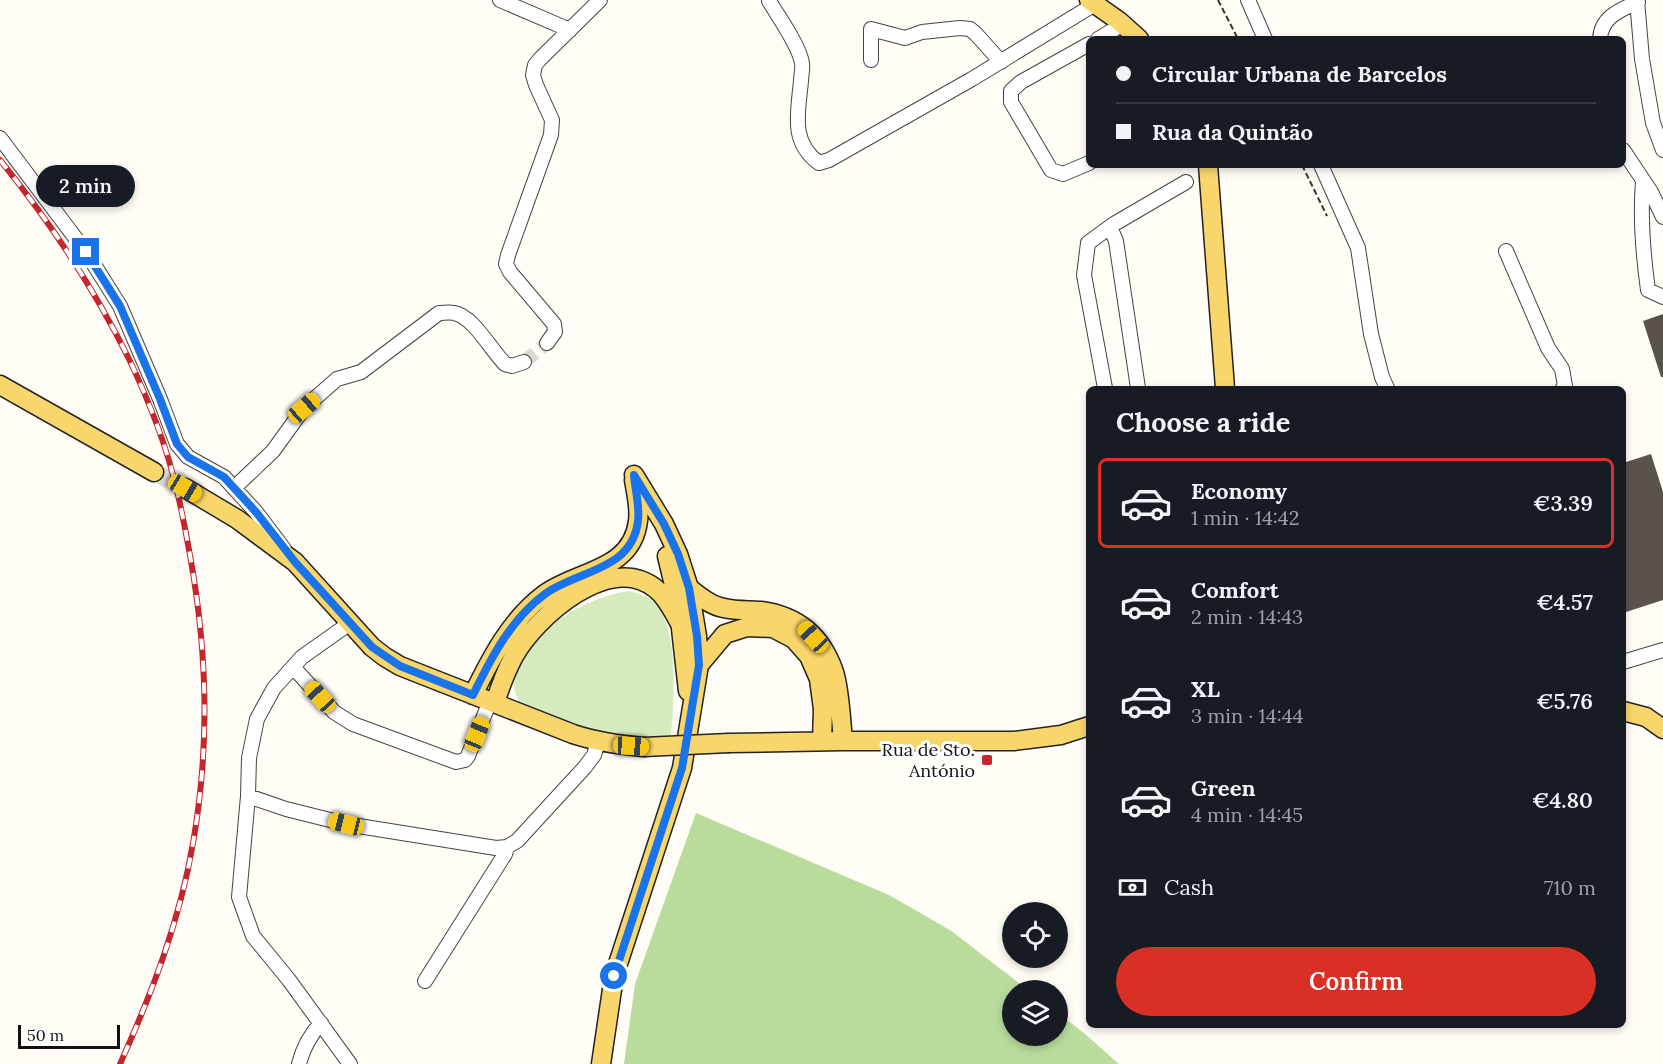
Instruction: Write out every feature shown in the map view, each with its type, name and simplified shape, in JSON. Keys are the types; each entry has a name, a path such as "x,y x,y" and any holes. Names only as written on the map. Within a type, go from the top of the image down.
{"main road":[{"path":"1092,2 1135,36"},
{"path":"1208,168 1225,386"},
{"path":"0,385 154,472"},
{"path":"486,700 497,648 533,604 546,593 561,585 606,566 626,550 633,539 639,519 634,475 671,537 689,588 699,665 682,768 614,976 601,1064"},
{"path":"185,488 237,519 295,562 372,647 400,666 598,742 644,747 729,742 1014,741 1062,735 1086,727"},
{"path":"649,500 674,583 682,627 691,714"},
{"path":"486,700 528,636 547,616 569,597 601,582 624,577 647,582 666,599 682,627"},
{"path":"689,588 704,599 724,608 778,614 803,626 823,648 835,674 843,741"},
{"path":"699,665 725,634 747,627 773,628 794,639 810,656 819,679 823,709 822,741"},
{"path":"1626,711 1655,716 1663,729"}],"street":[{"path":"500,0 570,30"},
{"path":"547,344 555,332 554,324 510,272 506,264 507,255 550,135 552,120 533,75 535,65 600,0"},
{"path":"769,0 792,39 802,63 797,122 799,135 804,148 819,163 829,160 1001,62 1092,2"},
{"path":"1248,0 1264,36"},
{"path":"1600,36 1611,14 1638,1 1641,59 1653,123 1663,150"},
{"path":"1104,36 1122,24"},
{"path":"871,60 871,29 905,38 922,33 960,28 970,29 1001,62"},
{"path":"1086,47 1021,82 1011,91 1011,102 1052,170 1063,174 1086,164"},
{"path":"0,138 86,252 120,306 177,444 188,457 224,477 256,512 295,562"},
{"path":"1626,155 1651,192 1663,217"},
{"path":"1322,168 1358,248 1371,334 1386,386"},
{"path":"1643,181 1643,254 1648,290 1663,297"},
{"path":"1105,386 1084,275 1088,243 1110,227 1186,182"},
{"path":"1110,227 1116,241 1138,386"},
{"path":"1506,251 1548,348 1562,369 1565,386"},
{"path":"234,488 273,451 304,408 337,379 361,372 439,313 455,313 462,316 505,364 512,366 524,362"},
{"path":"350,623 302,657 274,688 256,719 249,758 239,897 253,936 350,1064"},
{"path":"1626,661 1663,650"},
{"path":"293,667 334,712 353,724 456,762 465,760 468,756 486,700"},
{"path":"248,796 286,809 346,824 496,848 507,847 517,842 585,767 594,755 598,742"},
{"path":"425,981 505,854 507,847"},
{"path":"299,1064 301,1054 312,1033 321,1023"}],"path":[{"path":"1218,0 1236,36"}],"green space":[{"path":"628,591 651,599 657,605 669,632 673,668 671,735 634,739 605,736 560,722 519,703 514,687 516,673 534,643 557,621 584,605"},
{"path":"696,813 889,895 950,930 1015,980 1002,980 1002,1046 1068,1046 1068,1021 1119,1064 624,1064 635,984"}],"building":[{"path":"1663,314 1663,377 1661,377 1643,321"},
{"path":"1651,454 1663,492 1663,600 1626,612 1626,462"}],"tunnel":[{"path":"524,362 547,343"},
{"path":"154,472 185,488"}],"railway":[{"path":"0,160 54,231 86,281 144,391 173,474 194,577 204,691 199,805 187,872 173,928 143,1010 120,1064"}],"place":[{"name":"Rua de Sto. António","path":"987,760"}],"route":[{"path":"86,252 120,306 177,444 188,457 224,477 256,512 295,562 372,647 400,666 473,695 497,648 533,604 546,593 561,585 606,566 626,550 633,539 639,519 634,475 664,524 678,554 689,588 699,665 682,768 614,976"}]}
